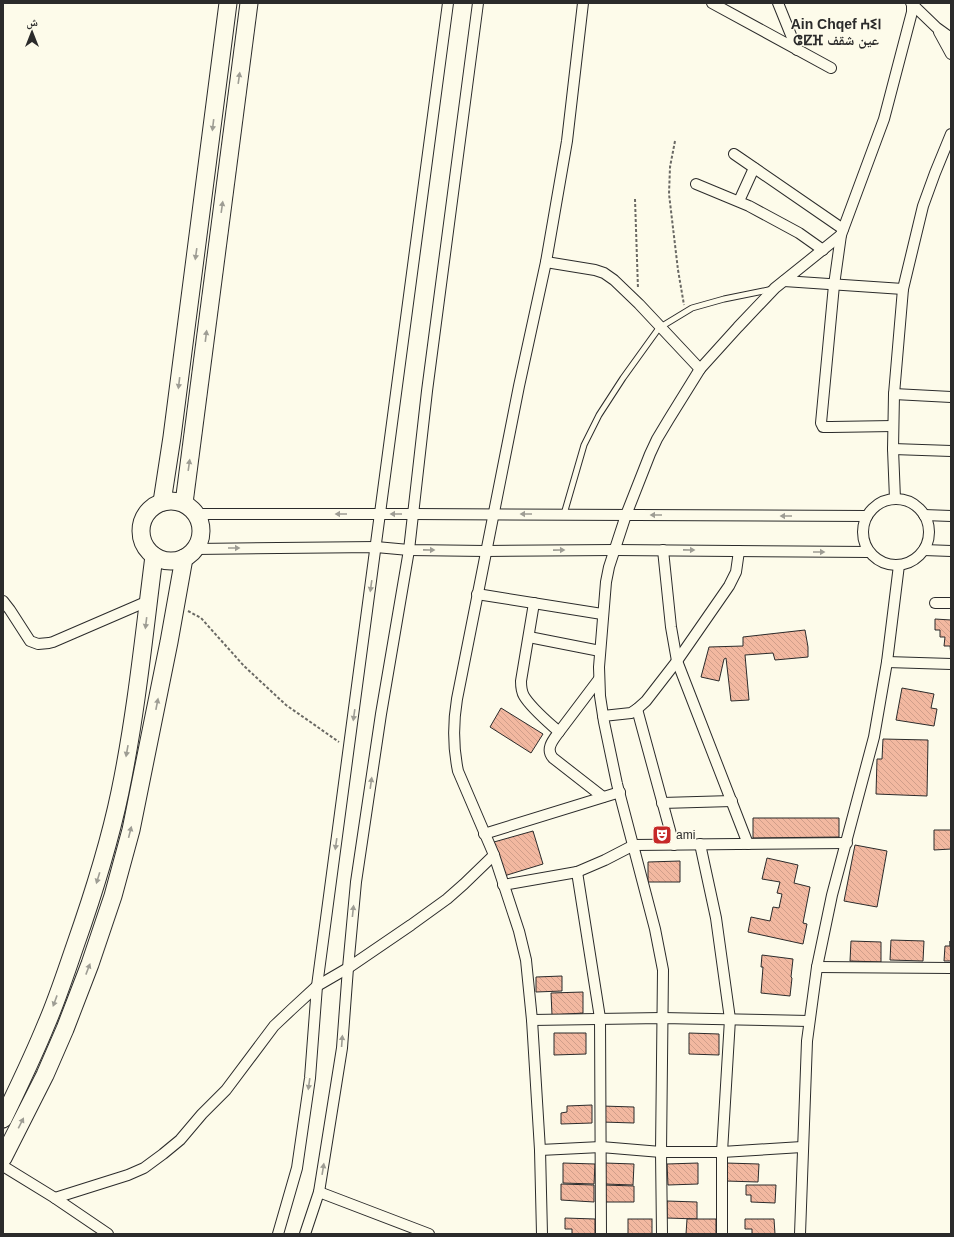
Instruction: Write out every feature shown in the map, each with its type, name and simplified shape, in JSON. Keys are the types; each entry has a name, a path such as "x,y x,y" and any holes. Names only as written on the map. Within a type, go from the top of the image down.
{"highway":[{"path":"162,502 172,437 228,3"},
{"path":"190,509 249,3"},
{"path":"169,500 177,501 190,509 200,523 201,532 199,541 189,553 174,561 164,560 154,556 143,543 140,535 140,526 148,511 154,505 169,500"},
{"path":"3,1158 45,1075 65,1029 90,964 113,896 131,830 176,606 189,553"},
{"path":"3,1119 47,1025 90,903 104,857 120,792 129,742 154,556"},
{"path":"3,1101 24,1075"}],"street":[{"path":"278,1234 297,1168 310,1078 317,986 448,3"},
{"path":"305,1234 319,1192 342,1048 356,882 413,514 426,392 478,3"},
{"path":"542,1234 540,1150 532,1020 526,960 519,931 494,855 458,771 455,757 454,717 519,386 546,262 567,141 584,3"},
{"path":"712,3 831,68"},
{"path":"778,3 797,50"},
{"path":"912,4 937,28 951,38"},
{"path":"893,426 824,427 821,423 834,285 842,232 884,119 906,34 912,4"},
{"path":"937,28 951,54"},
{"path":"895,499 893,449 894,394 903,289 923,206 951,134"},
{"path":"734,154 842,232"},
{"path":"739,201 754,168"},
{"path":"696,184 739,201 779,222 823,250"},
{"path":"662,1234 662,970 660,950 620,792 600,696 600,651 602,614 606,582 609,567 626,515 657,438 700,370 775,288 823,250 842,232"},
{"path":"546,262 595,270 604,273 614,280 700,370"},
{"path":"784,281 903,289"},
{"path":"894,394 951,397"},
{"path":"893,449 951,451"},
{"path":"895,499 912,503 924,515 929,533 924,550 917,558 909,563 899,566 882,563 869,552 863,534 867,516 874,507 895,499"},
{"path":"190,509 380,514 867,516"},
{"path":"924,515 951,516"},
{"path":"189,553 376,547 408,550 486,551 663,550 869,552"},
{"path":"663,550 671,627 677,661 748,844"},
{"path":"924,550 951,551"},
{"path":"603,716 631,713 637,710 646,701 677,661 734,577 738,566 739,551"},
{"path":"800,1234 807,1041 816,967 832,895 874,737 887,662 899,566"},
{"path":"477,594 602,614"},
{"path":"3,601 30,641 38,644 53,642 148,601"},
{"path":"534,603 521,688 523,695 528,702 559,732"},
{"path":"935,603 951,603"},
{"path":"529,637 600,651"},
{"path":"887,662 951,664"},
{"path":"599,680 552,742 550,747 550,755 603,798"},
{"path":"637,710 674,844"},
{"path":"484,834 620,792"},
{"path":"662,803 732,801"},
{"path":"503,885 577,872 634,846 674,844 847,843"},
{"path":"700,844 716,918 730,1018 722,1152 722,1234"},
{"path":"55,1198 128,1175 144,1168 164,1154 180,1140 202,1114 226,1090 274,1026 317,986 348,968 447,899 494,855"},
{"path":"577,872 600,1018 601,1234"},
{"path":"816,967 951,968"},
{"path":"532,1020 600,1018 730,1018 809,1021"},
{"path":"540,1150 601,1147 661,1152 722,1152 802,1147"},
{"path":"3,1166 55,1198 108,1234"},
{"path":"319,1192 429,1234"}],"lane":[{"path":"564,514 584,445 596,421 623,378 659,328 692,308 724,299 775,288"}],"path":[{"path":"675,141 670,167 669,194 679,276 686,312"},
{"path":"635,200 638,304"},
{"path":"176,606 201,618 244,666 286,705 349,749"}],"building":[{"path":"935,619 951,620 951,656 950,646 944,646 945,637 940,637 940,630 935,630"},
{"path":"805,630 808,657 775,660 773,653 745,655 749,700 731,701 726,658 724,659 719,681 701,677 709,647 743,646 743,637"},
{"path":"902,688 934,694 931,708 937,709 934,726 896,720"},
{"path":"501,708 543,734 531,753 490,727"},
{"path":"883,739 928,740 927,796 876,794 877,759 882,759"},
{"path":"753,818 839,818 839,837 753,838"},
{"path":"934,830 951,830 951,849 934,850"},
{"path":"533,831 543,864 504,876 494,842"},
{"path":"855,845 887,851 877,907 844,901"},
{"path":"767,858 798,865 794,883 810,887 803,923 807,924 803,944 748,932 751,917 770,921 773,907 779,908 782,894 777,893 780,882 762,879"},
{"path":"680,861 680,882 648,882 648,862"},
{"path":"891,940 924,941 923,961 890,960"},
{"path":"851,941 881,942 881,962 850,961"},
{"path":"950,941 951,961 944,961 945,946 950,946"},
{"path":"762,955 793,959 790,996 761,993 763,967 761,967"},
{"path":"562,976 562,991 536,992 536,977"},
{"path":"583,992 583,1013 552,1015 551,993"},
{"path":"554,1033 586,1033 586,1054 554,1055"},
{"path":"689,1033 719,1034 719,1055 689,1054"},
{"path":"592,1105 592,1123 561,1124 561,1113 567,1112 567,1106"},
{"path":"602,1106 634,1107 634,1123 602,1122"},
{"path":"563,1163 595,1164 594,1184 563,1183"},
{"path":"605,1163 634,1164 633,1185 605,1184"},
{"path":"698,1163 698,1184 668,1185 667,1164"},
{"path":"726,1163 759,1164 758,1182 726,1181"},
{"path":"561,1184 594,1185 594,1202 561,1200"},
{"path":"604,1185 634,1186 634,1202 603,1202"},
{"path":"746,1185 776,1185 775,1203 751,1202 751,1195 746,1195"},
{"path":"667,1201 697,1202 697,1219 667,1218"},
{"path":"565,1218 595,1219 595,1234 572,1234 572,1229 565,1229"},
{"path":"628,1219 652,1219 652,1234 628,1234"},
{"path":"687,1219 716,1219 716,1234 686,1234"},
{"path":"745,1219 774,1219 775,1234 752,1234 752,1229 745,1229"}],"place":[{"name":"ami","path":"662,835"}],"district":[{"name":"Ain Chqef ⵄⵉⵏ ⵛⵇⴼ عين شقف","path":"836,32"}]}
